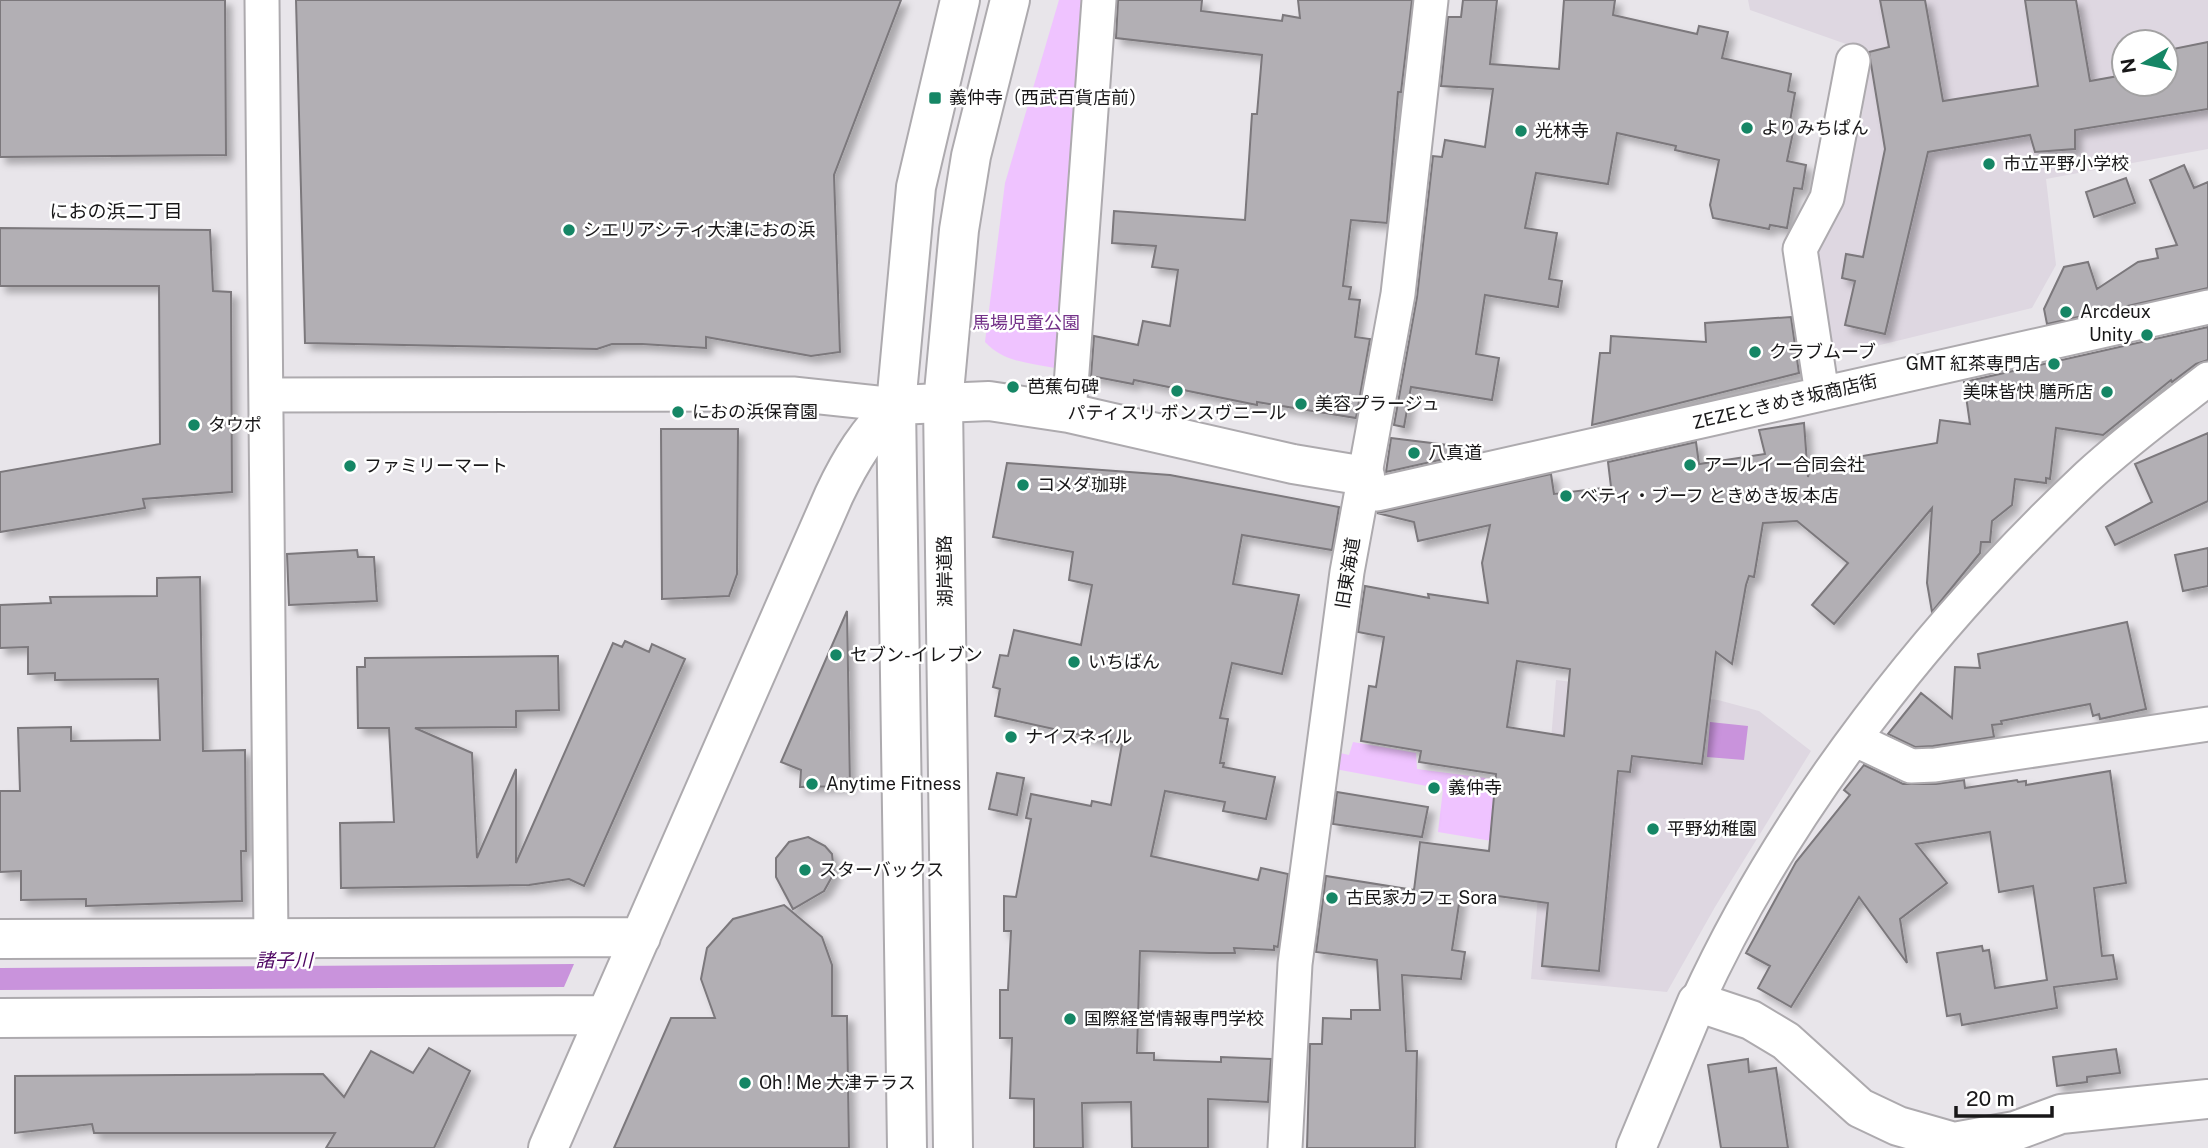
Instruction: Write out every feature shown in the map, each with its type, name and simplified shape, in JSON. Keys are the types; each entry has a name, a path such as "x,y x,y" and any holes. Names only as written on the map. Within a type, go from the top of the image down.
{"street":[{"path":"262,0 271,939"},
{"path":"907,1148 896,405 916,187 960,0"},
{"name":"湖岸道路","path":"953,1148 943,402 949,312 971,156 1010,0"},
{"path":"1069,413 1099,0"},
{"name":"旧東海道","path":"1285,1148 1296,964 1338,639 1398,294 1431,0"},
{"path":"1822,394 1800,248 1827,198 1853,61"},
{"name":"ZEZEときめき坂商店街","path":"1363,484 1377,494 1478,473 2208,307"},
{"path":"1636,1148 1697,1002 1733,930 1800,820 1856,740 1968,598 2088,476 2208,379"},
{"path":"266,396 793,394 896,405 989,401 1069,413 1293,464 1363,484"},
{"path":"548,1148 840,483 856,449 896,405"},
{"path":"1856,740 1911,766 1935,765 2208,724"},
{"path":"0,939 641,937"},
{"path":"1697,1002 1751,1020 1786,1041 1860,1108 1898,1126 1954,1142 2017,1139 2061,1114 2208,1099"},
{"path":"0,1018 606,1015"}],"shaded area":[{"name":"市立平野小学校","path":"1748,0 2208,0 2208,149 2046,179 2056,265 2032,308 1839,355 1818,319 1810,257 1844,192 1863,110 1863,50 1750,10"},
{"name":"平野幼稚園","path":"1556,680 1718,700 1759,711 1811,751 1715,907 1667,992 1531,979"},
{"path":"1710,722 1748,726 1744,760 1707,757"},
{"path":"574,964 564,987 0,990 0,968"}],"green space":[{"name":"馬場児童公園","path":"1059,0 1092,0 1062,360 1055,368 1008,358 985,342 1005,183"},
{"path":"1353,742 1416,753 1417,769 1539,785 1533,848 1438,832 1443,789 1335,769 1340,753 1349,755"}],"building":[{"path":"0,0 225,0 226,155 0,157"},
{"name":"シエリアシティ大津におの浜","path":"296,0 901,0 834,175 840,352 811,356 706,337 706,348 642,344 612,344 597,349 305,343"},
{"path":"1118,0 1202,0 1201,11 1282,21 1283,15 1300,18 1298,0 1412,0 1401,92 1398,92 1387,223 1351,220 1343,286 1351,287 1349,299 1360,300 1355,337 1370,339 1356,418 1257,402 1257,405 1134,380 1133,384 1091,376 1094,336 1138,345 1143,321 1170,326 1178,270 1152,267 1156,246 1112,243 1114,211 1245,220 1252,114 1257,114 1262,55 1116,38"},
{"path":"1463,0 1497,0 1490,64 1559,69 1564,0 1615,0 1613,15 1697,34 1699,26 1728,32 1722,58 1791,74 1788,91 1795,93 1789,127 1794,128 1787,161 1806,165 1802,189 1794,188 1787,228 1770,225 1769,229 1713,218 1710,205 1719,160 1675,150 1676,146 1617,133 1608,184 1536,173 1525,228 1557,233 1549,279 1562,281 1558,307 1485,295 1476,354 1499,358 1492,400 1411,387 1404,427 1394,425 1417,297 1433,156 1442,157 1445,140 1485,147 1493,89 1441,86 1448,17 1461,17"},
{"path":"1880,0 1925,0 1943,101 2038,86 2025,0 2076,0 2090,81 2110,77 2110,98 2180,98 2180,48 2208,42 2208,109 2075,130 2075,149 2035,152 2030,135 1928,152 1885,334 1845,325 1855,281 1842,278 1846,254 1863,257 1885,149 1869,52 1889,47"},
{"path":"2184,165 2194,188 2208,182 2208,288 2047,324 2044,309 2064,267 2088,262 2097,289 2138,262 2158,258 2156,249 2177,245 2150,180"},
{"path":"2126,178 2135,203 2094,217 2086,192"},
{"path":"0,228 210,230 213,291 231,292 232,492 143,499 145,508 0,532 0,472 160,444 159,286 0,286"},
{"path":"1791,317 1799,373 1592,425 1600,353 1610,353 1611,336 1706,342 1705,323"},
{"path":"2208,327 2208,360 2196,364 2172,382 2171,380 2103,435 2056,428 2050,479 2046,478 2046,483 2015,479 2012,505 1992,521 1990,542 1981,542 1980,553 1932,612 1927,583 1932,508 1834,624 1812,605 1848,563 1797,521 1763,523 1754,577 1749,576 1746,585 1732,664 1716,652 1702,764 1632,756 1630,772 1618,771 1599,971 1542,966 1548,903 1461,891 1452,950 1465,952 1461,979 1402,975 1406,1051 1417,1051 1415,1148 1307,1148 1310,1044 1322,1044 1323,1018 1351,1019 1351,1010 1380,1010 1377,960 1316,952 1326,876 1414,890 1420,842 1489,851 1496,774 1419,762 1421,751 1361,741 1369,686 1376,687 1384,637 1358,632 1365,586 1429,598 1428,594 1488,603 1482,563 1490,525 1418,541 1414,522 1377,513 1551,474 1554,494 1611,487 1608,462 1696,442 1699,464 1765,454 1759,430 1804,423 1808,477 1811,465 1937,443 1940,420 1970,424 1964,382","holes":["1517,661 1570,669 1564,736 1507,727"]},
{"path":"661,429 738,429 737,574 729,596 662,599"},
{"path":"2208,433 2208,501 2115,545 2106,527 2152,502 2135,464"},
{"path":"1391,438 1480,449 1480,451 1386,472"},
{"path":"1007,463 1170,475 1339,507 1332,550 1242,535 1233,584 1299,595 1282,674 1232,663 1220,718 1228,719 1220,763 1224,763 1223,767 1275,777 1266,819 1223,811 1225,802 1165,791 1151,856 1258,880 1261,868 1288,874 1278,947 1274,946 1274,950 1234,948 1235,953 1140,951 1137,1053 1154,1053 1154,1060 1221,1062 1221,1057 1271,1059 1268,1102 1208,1099 1208,1148 1132,1148 1131,1102 1082,1103 1083,1148 1034,1148 1034,1099 1010,1098 1012,1038 1000,1038 1000,990 1008,990 1011,931 1004,931 1004,896 1016,897 1031,819 1026,818 1031,794 1091,806 1092,801 1111,805 1122,744 995,716 1000,689 993,687 1000,655 1008,656 1014,630 1081,645 1092,585 1069,580 1073,552 993,537"},
{"path":"2208,548 2208,586 2183,591 2175,555"},
{"path":"357,550 358,557 374,557 377,601 289,605 287,554"},
{"path":"200,577 203,751 245,750 246,851 241,851 242,901 86,906 86,899 21,900 21,871 0,872 0,791 20,791 18,728 71,727 71,741 160,740 158,679 55,680 55,673 28,674 28,647 0,648 0,605 51,603 50,597 157,596 157,578"},
{"path":"847,611 850,786 800,787 801,770 781,762"},
{"path":"2127,622 2146,709 2100,719 2099,714 2093,716 2090,704 2001,721 2002,724 1992,725 1994,737 1933,746 1915,747 1888,734 1921,693 1952,718 1955,667 1980,668 1978,654"},
{"path":"625,641 649,652 652,644 685,659 584,886 569,879 529,885 341,888 340,823 394,822 389,728 358,728 357,667 365,667 365,658 558,656 559,710 516,711 516,727 415,728 472,753 477,858 516,769 516,863 613,643 622,647"},
{"path":"1864,765 1903,784 1936,784 1964,780 1965,788 2017,780 2026,781 2026,785 2110,771 2126,883 2094,888 2102,956 2113,955 2117,979 2054,987 2057,1008 1962,1025 1960,1014 1947,1016 1937,953 1982,946 1983,951 1989,950 1995,988 2047,980 2033,886 1999,892 1990,832 1916,844 1947,883 1900,919 1907,963 1859,897 1791,1007 1758,988 1770,966 1746,953 1796,862 1850,795 1844,790"},
{"path":"997,773 1024,778 1017,815 989,809"},
{"path":"1337,792 1428,807 1422,837 1333,824"},
{"name":"スターバックス","path":"808,837 825,846 832,854 834,873 824,891 793,909 776,877 776,858 789,842"},
{"name":"Oh ! Me 大津テラス","path":"784,905 822,937 832,965 832,1016 847,1016 849,1148 614,1148 671,1018 715,1018 701,979 707,948 733,919"},
{"path":"429,1048 470,1071 434,1148 326,1148 335,1133 94,1133 92,1124 15,1133 15,1076 323,1074 344,1097 371,1051 413,1073"},
{"path":"2116,1049 2120,1073 2087,1077 2087,1082 2057,1086 2053,1057"},
{"path":"1748,1059 1749,1072 1776,1068 1788,1148 1721,1148 1708,1065"}],"place":[{"name":"義仲寺（西武百貨店前）","path":"935,98"},
{"name":"よりみちぱん","path":"1747,128"},
{"name":"光林寺","path":"1521,131"},
{"name":"市立平野小学校","path":"1989,164"},
{"name":"シエリアシティ大津におの浜","path":"569,230"},
{"name":"Arcdeux","path":"2066,312"},
{"name":"Unity","path":"2147,335"},
{"name":"クラブムーブ","path":"1755,352"},
{"name":"GMT 紅茶専門店","path":"2054,364"},
{"name":"芭蕉句碑","path":"1013,387"},
{"name":"パティスリ ボンスヴニール","path":"1177,391"},
{"name":"美味皆快 膳所店","path":"2107,392"},
{"name":"美容プラージュ","path":"1301,404"},
{"name":"におの浜保育園","path":"678,412"},
{"name":"タウポ","path":"194,425"},
{"name":"八真道","path":"1414,453"},
{"name":"アールイー合同会社","path":"1690,465"},
{"name":"ファミリーマート","path":"350,466"},
{"name":"コメダ珈琲","path":"1023,485"},
{"name":"べティ・ブーフ ときめき坂 本店","path":"1566,496"},
{"name":"セブン-イレブン","path":"836,655"},
{"name":"いちばん","path":"1074,662"},
{"name":"ナイスネイル","path":"1011,737"},
{"name":"Anytime Fitness","path":"812,784"},
{"name":"義仲寺","path":"1434,788"},
{"name":"平野幼稚園","path":"1653,829"},
{"name":"スターバックス","path":"805,870"},
{"name":"古民家カフェ Sora","path":"1332,898"},
{"name":"国際経営情報専門学校","path":"1070,1019"},
{"name":"Oh ! Me 大津テラス","path":"745,1083"}],"district":[{"name":"におの浜二丁目","path":"116,211"}],"water label":[{"name":"諸子川","path":"284,960"}]}
